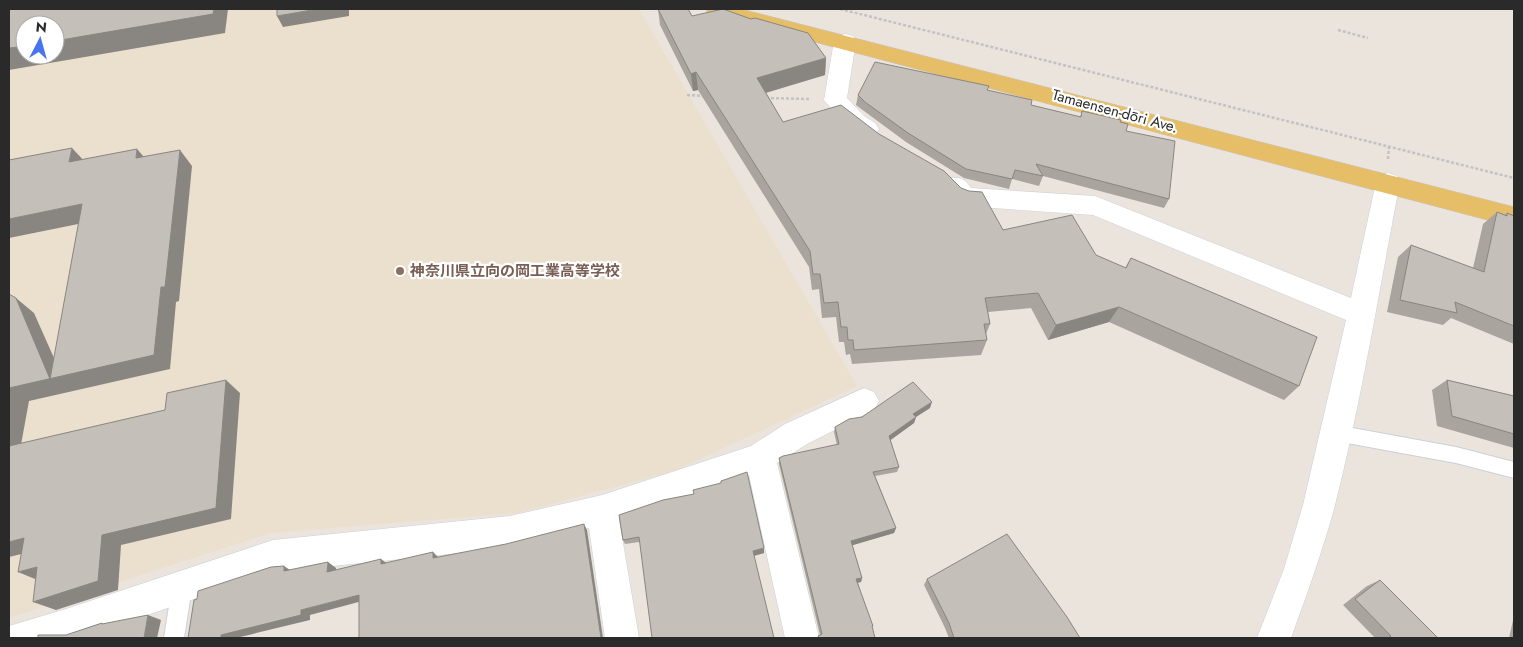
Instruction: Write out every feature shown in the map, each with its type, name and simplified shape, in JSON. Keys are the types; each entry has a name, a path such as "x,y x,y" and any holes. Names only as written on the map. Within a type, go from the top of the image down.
{"main road":[{"name":"Tamaensen-dōri Ave.","path":"716,9 1388,182 1514,217"}],"street":[{"path":"845,41 835,100 856,122 885,142"},
{"path":"938,174 953,183 964,197 1095,206 1361,314"},
{"path":"1274,638 1300,569 1336,433 1388,182"},
{"path":"21,638 66,626 273,556 510,532 602,510 760,457 796,434 864,401"},
{"path":"760,457 802,638"},
{"path":"602,510 622,638"}],"lane":[{"path":"1336,433 1456,455 1514,470"},
{"path":"174,638 182,587"}],"path":[{"path":"840,9 1514,178"},
{"path":"1338,30 1368,38"},
{"path":"687,96 706,96"},
{"path":"766,98 835,100"}],"shaded area":[{"name":"神奈川県立向の岡工業高等学校","path":"9,9 639,9 857,386 674,471 517,513 271,533 9,618"}],"building":[{"path":"9,9 214,9 213,14 65,39 65,15 15,15 15,47 9,48"},
{"path":"277,9 318,9 277,16"},
{"path":"658,9 688,9 692,16 723,9 751,19 755,18 808,33 826,58 757,78 783,122 841,105 879,134 944,171 961,188 982,192 1003,230 1072,215 1096,255 1126,268 1131,258 1317,337 1299,386 1119,307 1056,325 1038,293 985,298 990,324 984,324 987,340 854,350 853,340 848,340 847,327 841,327 838,302 824,303 820,274 813,274 810,251 696,72 691,74"},
{"path":"875,62 989,86 987,90 1032,100 1031,105 1081,117 1082,111 1121,120 1120,122 1128,124 1126,131 1175,141 1169,199 1036,164 1043,176 1015,170 1012,179 966,169 908,133 858,95"},
{"path":"72,148 69,162 137,149 136,158 180,150 165,287 161,287 154,355 50,379 82,204 9,219 9,160"},
{"path":"1497,212 1507,216 1507,213 1514,216 1514,326 1455,302 1457,313 1400,300 1411,245 1484,272"},
{"path":"9,294 16,298 50,379 9,388"},
{"path":"226,380 216,508 102,535 98,581 33,602 37,567 18,572 24,538 9,542 9,446 165,410 167,393"},
{"path":"1447,380 1514,396 1514,434 1452,416"},
{"path":"913,382 932,402 913,414 916,417 889,436 899,467 873,472 896,528 851,541 862,578 856,579 873,626 875,638 819,638 818,636 822,634 779,458 839,444 835,427 849,419 862,417"},
{"path":"747,472 764,548 753,551 774,638 652,638 639,537 623,540 619,515 663,500 694,494 693,490 721,483 721,481"},
{"path":"584,524 601,638 359,638 359,595 301,610 301,615 221,635 221,638 188,638 194,600 197,599 198,591 271,567 284,566 284,571 328,562 327,572 381,559 381,564 433,552 433,558 506,544"},
{"path":"1007,534 1080,638 954,638 949,623 927,579"},
{"path":"1380,580 1438,638 1388,638 1391,636 1355,599"},
{"path":"148,615 144,638 38,638 38,635 66,635 102,623"}],"place":[{"name":"神奈川県立向の岡工業高等学校","path":"400,271"}]}
